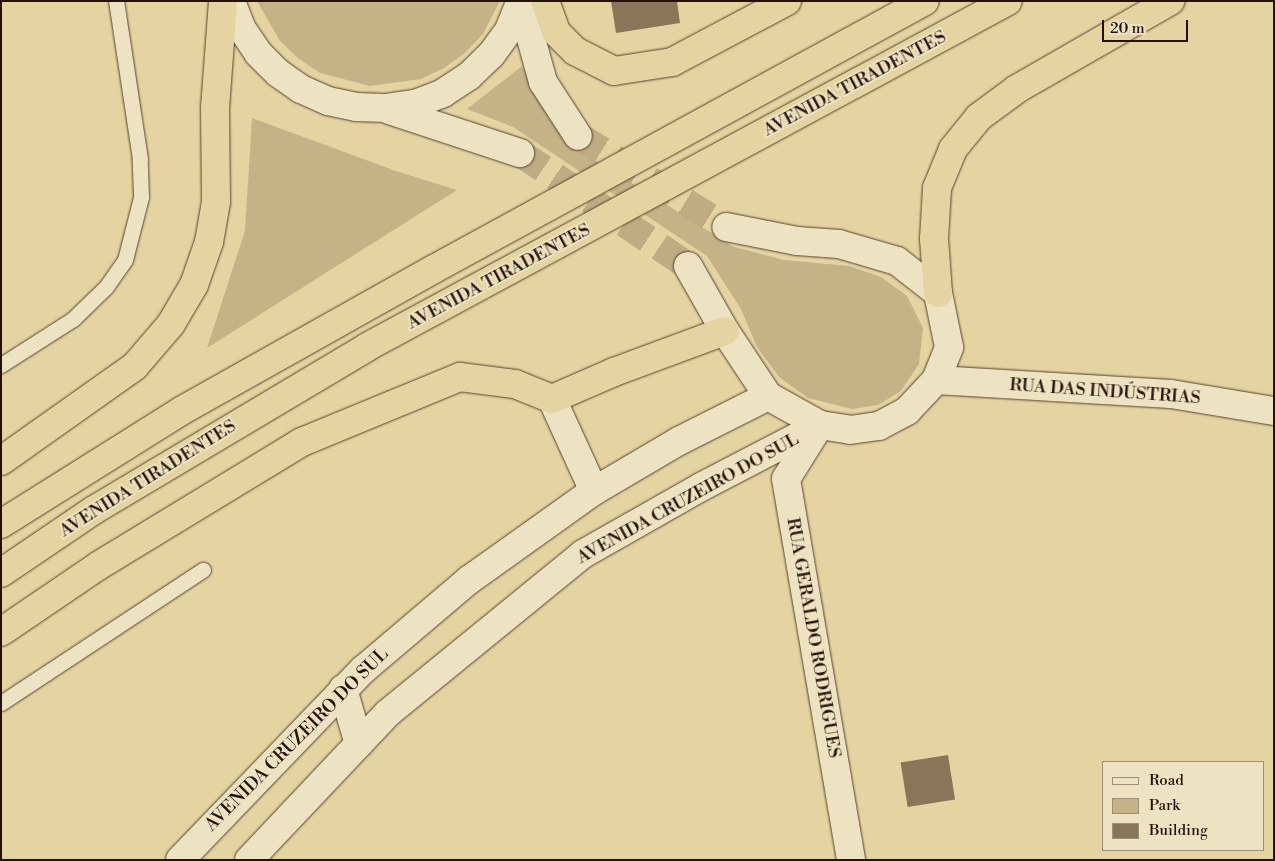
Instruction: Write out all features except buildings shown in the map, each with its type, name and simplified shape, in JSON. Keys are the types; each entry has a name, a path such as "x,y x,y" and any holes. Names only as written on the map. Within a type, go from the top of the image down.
{"highway":[{"path":"1,461 135,366 171,324 194,285 209,242 216,202 215,108 223,1"},
{"path":"529,2 576,51 614,71 672,62 787,1"},
{"name":"AVENIDA TIRADENTES","path":"1,524 190,406 442,264 925,1"},
{"name":"AVENIDA TIRADENTES","path":"1,573 94,510 368,347 1008,1"},
{"path":"938,294 934,239 937,188 953,149 974,123 1018,89 1170,1"},
{"path":"1,632 98,566 302,442 460,376 515,384 552,400 614,372 725,331"}],"street":[{"path":"230,1 242,29 258,53 278,73 301,89 328,101 356,107 385,108 415,104 443,93 469,76 491,55 529,2"},
{"path":"529,2 543,82 578,136"},
{"path":"385,108 520,153"},
{"path":"688,266 725,331 768,396 820,425 850,430 879,426 907,411 936,380 949,347 938,294 897,261 871,251 838,244 796,241 726,227"},
{"name":"RUA DAS INDÚSTRIAS","path":"936,380 1171,394 1274,411"},
{"name":"AVENIDA CRUZEIRO DO SUL","path":"180,860 343,689 469,580 594,490 679,441 768,396"},
{"path":"552,400 594,490"},
{"name":"AVENIDA CRUZEIRO DO SUL","path":"250,860 388,713 583,554 820,425"},
{"name":"RUA GERALDO RODRIGUES","path":"820,425 786,479 851,860"},
{"path":"343,689 359,744"}],"lane":[{"path":"1,364 73,319 106,287 125,260 141,197 140,159 116,1"},
{"path":"1,702 203,570"}],"green space":[{"path":"257,1 500,1 483,34 465,53 444,68 421,79 370,86 320,73 299,59 280,41"},
{"path":"522,66 563,140 734,247 784,260 849,266 881,277 907,296 923,328 919,364 901,391 878,405 852,409 808,398 779,377 757,347 741,309 707,256 513,127 467,109"},
{"path":"252,118 396,171 457,190 207,348 245,231"}],"tunnel":[{"path":"578,136 726,227"},
{"path":"520,153 688,266"}]}
